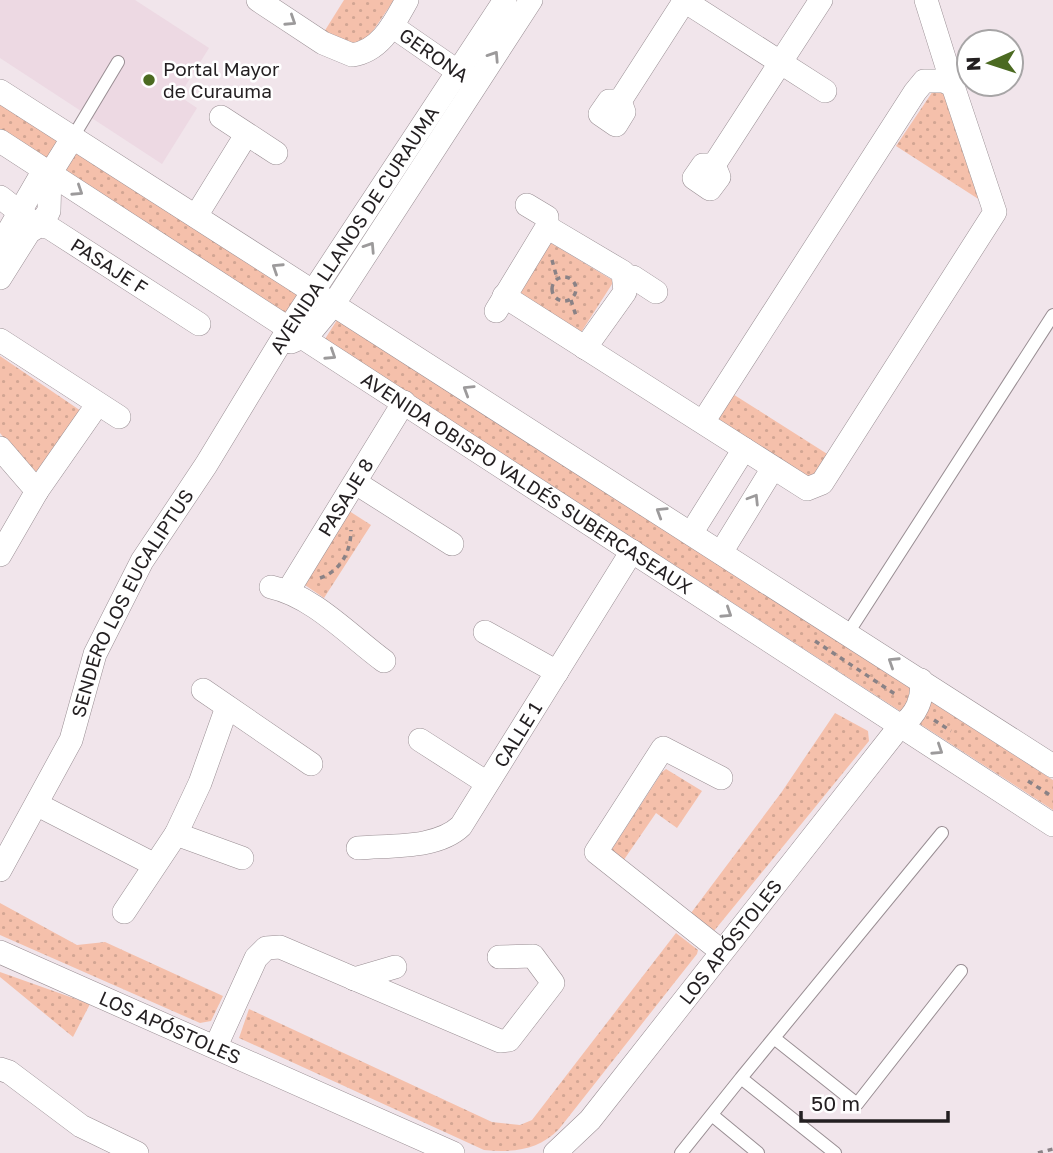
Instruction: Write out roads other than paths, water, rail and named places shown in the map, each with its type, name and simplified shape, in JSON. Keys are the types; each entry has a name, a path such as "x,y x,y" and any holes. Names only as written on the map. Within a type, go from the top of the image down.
{"street":[{"name":"GERONA","path":"258,0 324,43 352,55 374,47 392,26 407,0"},
{"name":"AVENIDA LLANOS DE CURAUMA","path":"292,337 333,305 467,77 505,0"},
{"name":"AVENIDA LLANOS DE CURAUMA","path":"292,337 314,292 467,77 531,0"},
{"path":"620,101 684,0 825,91"},
{"path":"714,165 821,0"},
{"path":"527,205 547,216 547,227 500,304 585,348 807,489 822,483 995,212 926,0"},
{"name":"GERONA","path":"392,26 467,77"},
{"path":"703,422 915,92 924,81 944,81 953,86"},
{"path":"0,90 722,551 1053,766"},
{"path":"221,117 276,153"},
{"path":"196,216 246,135"},
{"path":"0,246 18,213 73,137"},
{"name":"AVENIDA OBISPO VALDÉS SUBERCASEAUX","path":"0,141 292,337 404,402 1053,825"},
{"path":"0,278 29,232 39,226 49,211 47,172"},
{"name":"PASAJE F","path":"0,197 18,213 39,226 50,228 199,324"},
{"path":"547,227 623,272 625,292 585,348"},
{"path":"624,279 633,277 656,292"},
{"name":"SENDERO LOS EUCALIPTUS","path":"0,870 38,805 71,740 95,654 109,621 142,561 292,337"},
{"path":"0,341 119,417"},
{"name":"PASAJE 8","path":"384,661 279,589 356,483 404,402"},
{"path":"0,555 37,491 97,405"},
{"path":"0,448 37,491"},
{"path":"692,532 744,449"},
{"path":"722,551 773,468"},
{"path":"356,483 452,544"},
{"name":"CALLE 1","path":"358,848 450,836 461,826 632,551"},
{"path":"485,632 557,672"},
{"name":"LOS APÓSTOLES","path":"555,1153 590,1120 919,704 921,680"},
{"path":"203,690 311,764"},
{"path":"124,912 153,864 176,834 200,783 227,707"},
{"path":"420,740 487,783"},
{"path":"721,778 663,748 596,852 721,951"},
{"path":"38,805 153,864"},
{"path":"176,834 242,858"},
{"path":"216,1045 256,958 266,948 281,947 500,1041 509,1040 553,983 533,956 499,957"},
{"name":"LOS APÓSTOLES","path":"0,952 216,1045 453,1153"},
{"path":"354,979 395,967"},
{"path":"0,1069 9,1072 81,1126 137,1153"}],"lane":[{"path":"73,137 118,62"},
{"path":"848,633 1053,315"},
{"path":"682,1153 942,833"},
{"path":"774,1038 856,1104 961,971"},
{"path":"741,1078 835,1153"},
{"path":"712,1115 758,1153"}],"place":[{"name":"Portal Mayor de Curauma","path":"149,80"}]}
